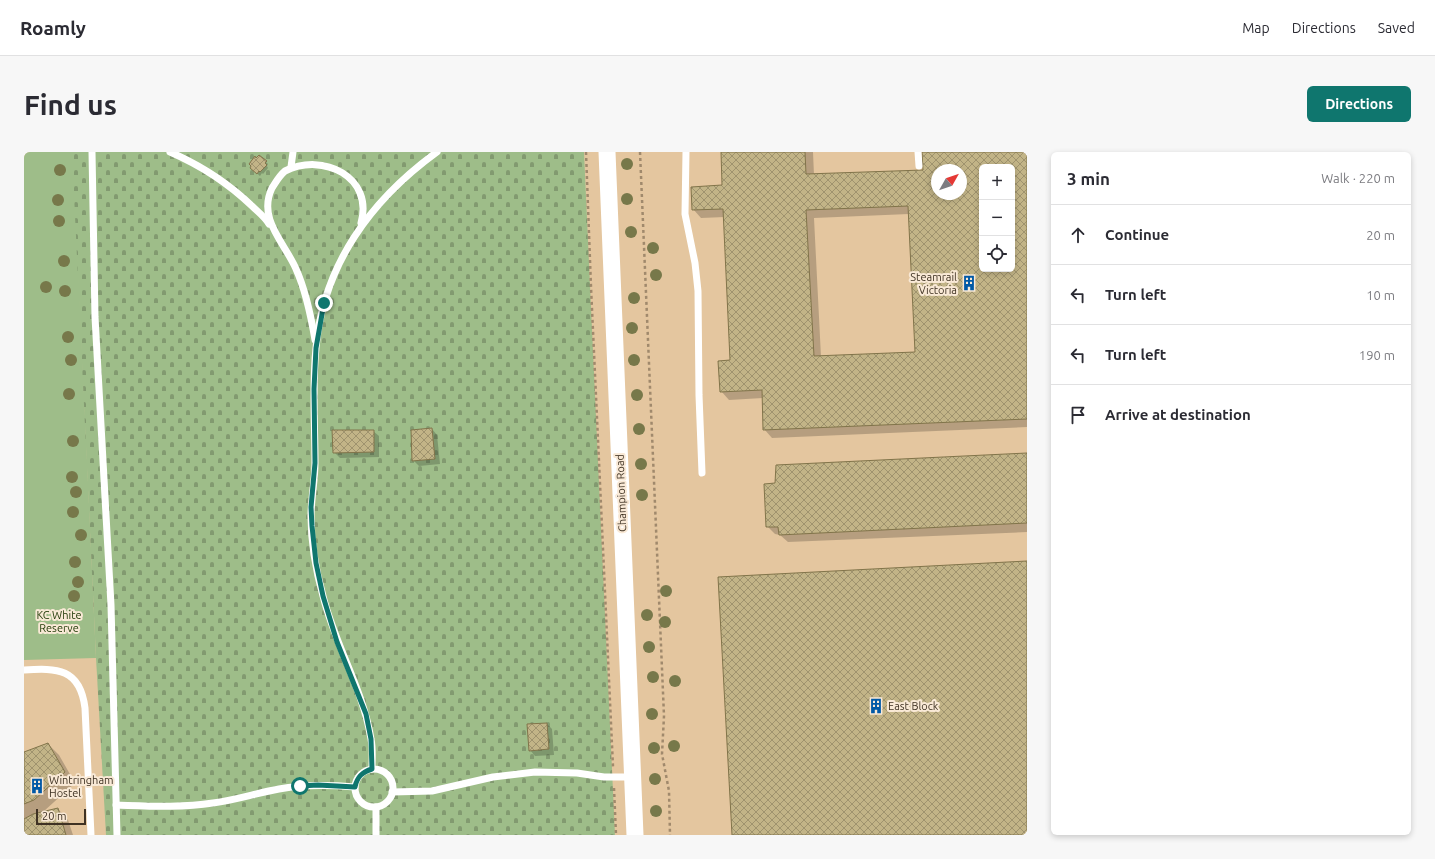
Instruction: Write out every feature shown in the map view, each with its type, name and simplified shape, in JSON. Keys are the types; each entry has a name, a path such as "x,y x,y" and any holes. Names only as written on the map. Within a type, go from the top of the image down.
{"street":[{"name":"Champion Road","path":"607,152 635,835"}],"lane":[{"path":"92,152 95,317 111,605 117,835"},
{"path":"170,152 198,166 222,181 237,192 265,218 289,254 297,271 310,313 316,348"},
{"path":"291,167 293,152"},
{"path":"372,769 372,745 366,714 330,621 316,563 311,516 315,463 314,403 316,348 324,303 332,278 358,230 386,196 406,177 438,152"},
{"path":"686,152 685,214 695,263 698,291 699,395 702,473"},
{"path":"918,152 919,166"},
{"path":"276,234 269,217 269,198 276,181 291,167 305,161 320,160 332,162 348,172 355,181 362,197 363,214 358,230"},
{"path":"24,670 52,669 62,672 72,678 81,690 85,708 91,835"},
{"path":"372,769 381,771 388,776 392,784 392,792 390,798 385,803 376,807 369,806 362,802 357,796 355,787 358,777 364,772 372,769"},
{"path":"392,792 432,791 493,776 535,772 577,773 614,778 632,777"},
{"path":"116,805 195,805 220,802 287,788 318,785 355,787"},
{"path":"376,807 376,835"}],"path":[{"path":"586,152 591,295 616,835"},
{"path":"640,152 664,716 662,754 668,791 670,835"}],"green space":[{"name":"KC White Reserve","path":"24,152 73,152 96,658 24,660"},
{"path":"72,152 584,152 615,835 106,835"}],"building":[{"name":"Steamrail Victoria","path":"721,152 805,152 806,174 923,170 922,152 1027,152 1027,419 763,430 762,390 720,392 718,361 730,360 723,209 692,210 691,187 722,185","holes":["908,206 915,352 814,356 806,210"]},
{"path":"259,155 267,161 265,163 267,165 257,174 250,168 251,166 249,164 255,156 256,158"},
{"path":"432,428 435,459 412,461 411,430"},
{"path":"332,430 374,430 374,452 333,453"},
{"path":"1027,453 1027,523 779,535 778,527 766,527 764,484 775,483 776,465"},
{"name":"East Block","path":"1027,561 1027,835 732,835 718,577"},
{"path":"547,723 549,749 529,751 527,724"},
{"name":"Wintringham Hostel","path":"48,743 65,772 34,800 24,804 24,752"},
{"name":"Wintringham Hostel","path":"58,808 66,835 24,835 24,819 33,814"}],"place":[{"name":"Steamrail Victoria","path":"969,283"},
{"name":"East Block","path":"876,706"},
{"name":"Wintringham Hostel","path":"37,786"}],"route":[{"path":"300,786 318,785 355,787 358,777 364,772 372,769 371,739 366,714 330,621 316,563 312,526 311,507 315,463 314,389 316,348 324,303"}]}
